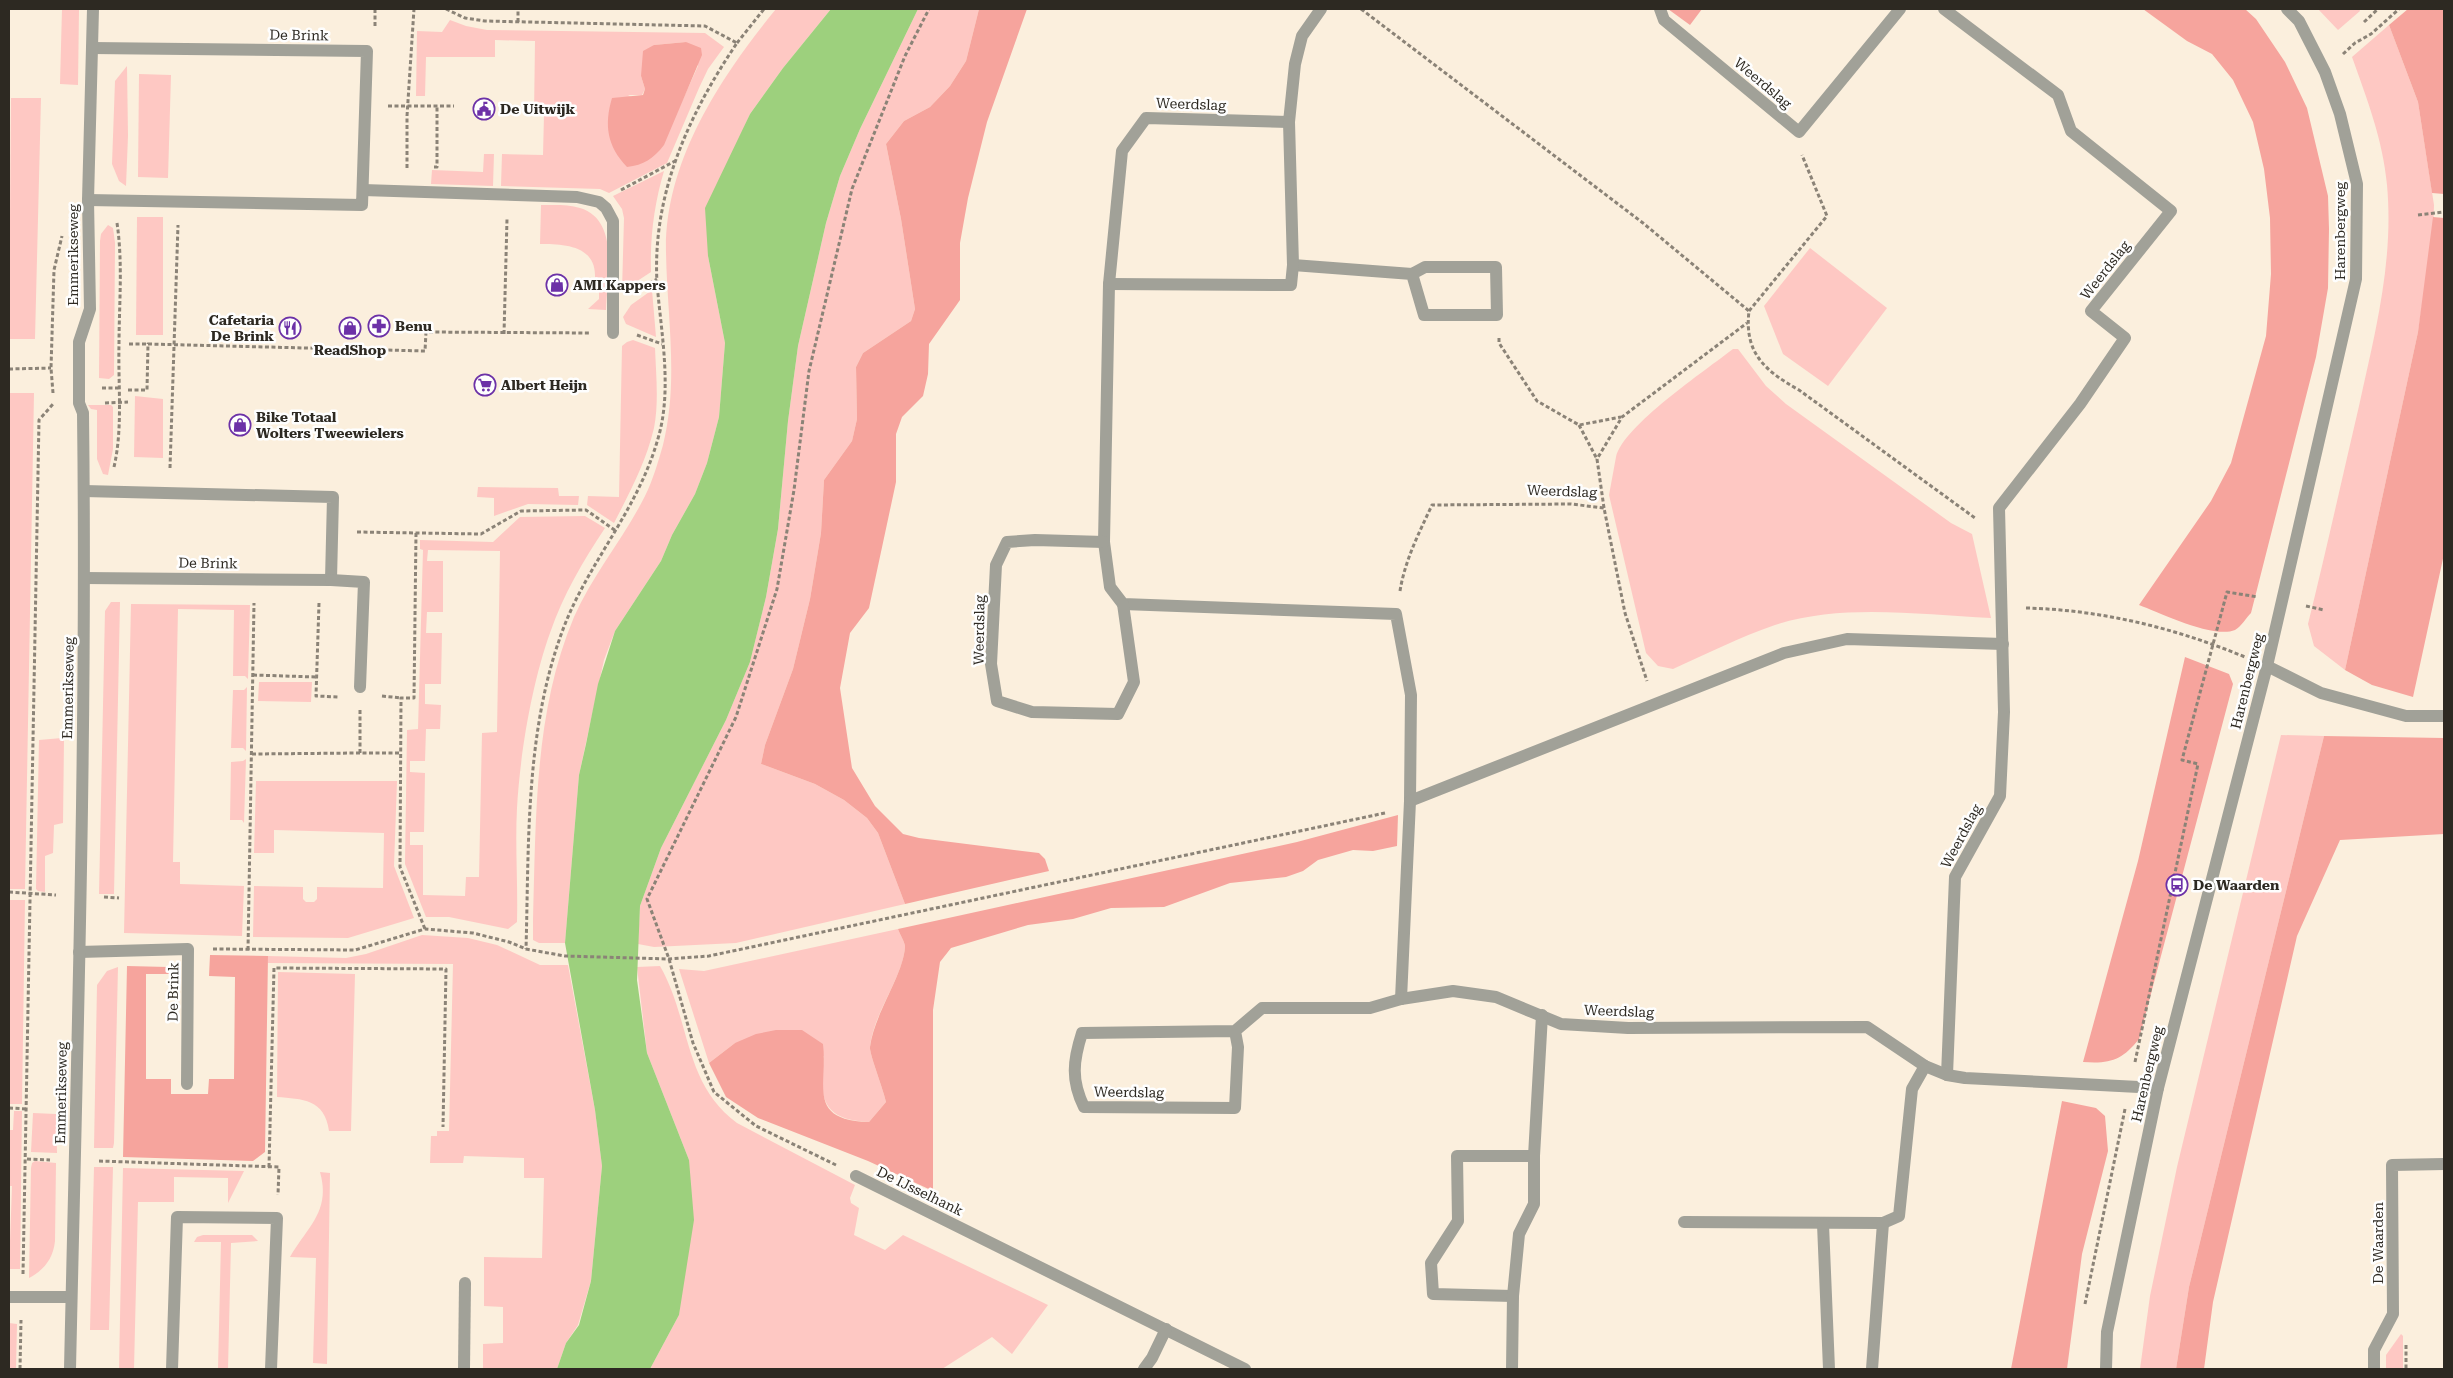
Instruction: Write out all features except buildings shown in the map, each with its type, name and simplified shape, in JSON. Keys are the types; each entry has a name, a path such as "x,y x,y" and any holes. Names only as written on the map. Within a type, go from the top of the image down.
{"street":[{"name":"Emmerikseweg","path":"70,1369 79,952 84,578 84,491 79,342 90,309 88,200 93,9"},
{"path":"1109,284 1291,285 1293,265 1289,122 1295,64 1302,36 1322,9"},
{"name":"Weerdslag","path":"1660,9 1664,20 1799,132"},
{"path":"1799,132 1900,9"},
{"name":"Weerdslag","path":"1944,9 2058,95 2070,131 2171,211 2091,311 2126,338 2075,412 1999,508 1998,534 2004,712 2000,796 1955,877 1947,1074"},
{"name":"Harenbergweg","path":"2106,1369 2107,1332 2158,1088 2266,666 2356,279 2357,184 2340,114 2325,72 2299,21 2287,9"},
{"name":"De Brink","path":"92,48 367,51 362,190"},
{"name":"Weerdslag","path":"1104,542 1035,540 1007,542 996,565 991,664 997,701 1032,712 1118,714 1134,682 1123,604 1110,587 1104,542 1109,284 1122,151 1146,118 1289,122"},
{"path":"88,200 362,205 362,190 578,197 599,202 606,208 614,221 613,333"},
{"path":"1293,265 1412,274 1425,268 1496,267 1497,315 1424,315 1412,274"},
{"path":"84,491 333,497 331,580"},
{"name":"De Brink","path":"84,578 331,580 364,582 360,687"},
{"path":"1123,604 1396,614 1411,695 1410,801 1401,999"},
{"path":"1410,801 1784,653 1847,640 2003,644"},
{"path":"2266,666 2321,693 2406,716 2444,716"},
{"name":"De Brink","path":"79,952 188,949 187,1084"},
{"name":"Weerdslag","path":"1235,1031 1238,1047 1235,1108 1084,1107 1076,1089 1074,1056 1082,1033 1235,1031 1262,1008 1370,1008 1401,999 1452,991 1496,997 1561,1024 1628,1028 1867,1027 1925,1066 1965,1078 2158,1088"},
{"path":"1512,1369 1513,1296 1519,1234 1534,1204 1534,1156 1542,1015"},
{"path":"1684,1222 1883,1223 1899,1216 1912,1089 1925,1066"},
{"path":"1513,1296 1433,1294 1431,1263 1458,1221 1457,1156 1534,1156"},
{"name":"De Waarden","path":"2374,1369 2374,1350 2393,1314 2392,1165 2444,1164"},
{"name":"De IJsselhank","path":"856,1176 1245,1369"},
{"path":"172,1369 177,1217 277,1218 271,1369"},
{"path":"1872,1369 1883,1223"},
{"path":"1823,1224 1829,1369"},
{"path":"464,1369 465,1283"},
{"path":"9,1297 71,1297"},
{"path":"1144,1369 1152,1358 1166,1330"}],"path":[{"path":"407,192 408,106 414,9"},
{"path":"446,9 474,20 705,26 737,43"},
{"path":"518,9 518,22"},
{"path":"526,949 532,776 544,697 562,632 639,492 660,433 664,379 657,279 658,228 666,188 687,131 711,81 737,43 764,9"},
{"name":"De IJsselhank","path":"856,1176 756,1126 714,1092 693,1043 669,959 647,899 736,717 774,598 794,490 808,371 852,189 905,56 929,9"},
{"path":"1361,9 1643,223 1749,311"},
{"path":"2364,22 2378,9"},
{"path":"2325,72 2355,43 2371,34 2399,9"},
{"path":"365,106 454,106"},
{"path":"426,192 426,167 437,167 436,106"},
{"path":"1799,132 1802,154 1827,216 1749,311 1748,323 1754,355 1779,379 1799,390 1998,534"},
{"path":"599,202 676,161"},
{"path":"504,334 508,194"},
{"path":"170,493 179,202"},
{"path":"2418,214 2444,212"},
{"name":"Emmerikseweg","path":"52,388 54,270"},
{"path":"1497,315 1499,344 1537,401 1579,426 1597,459 1604,508"},
{"path":"1597,459 1622,417 1748,323"},
{"path":"129,344 425,351 426,332 504,334 613,333"},
{"path":"128,390 147,390 148,344"},
{"path":"9,369 51,368"},
{"path":"20,1369 27,1159 39,420 55,402"},
{"path":"1579,426 1622,417"},
{"name":"Weerdslag","path":"1396,614 1403,571 1432,504 1571,504 1604,508 1625,613 1654,704"},
{"path":"332,532 481,534 521,510 586,510 616,531"},
{"path":"416,533 414,698 401,698 400,867 425,929"},
{"path":"248,950 255,579"},
{"path":"2085,1310 2088,1283 2198,764 2182,760 2227,592 2281,600 2324,610"},
{"path":"2000,607 2070,609 2154,626 2213,644 2266,666"},
{"path":"253,675 316,677"},
{"path":"360,687 360,753"},
{"path":"252,754 400,753"},
{"path":"188,949 355,950 425,929 473,933 509,942 526,949 565,956 669,959 709,956 1372,816 1410,801"},
{"path":"269,1167 274,968 446,969 443,1127"},
{"path":"9,1108 28,1108"},
{"path":"27,1159 279,1167 277,1218"}],"shaded area":[{"path":"62,9 79,9 78,85 60,84"},
{"path":"776,9 831,9 783,68 750,114 738,141 708,256 725,343 719,417 707,463 695,494 672,535 661,561 615,631 604,660 579,775 565,943 539,943 533,940 537,804 544,728 551,690 561,653 574,617 599,571 628,527 648,490 663,445 668,421 671,349 666,252 668,218 675,185 685,153 716,92 755,35"},
{"path":"831,9 918,9 860,129 840,176 826,223 798,346 788,421 778,529 766,597 750,662 726,720 661,848 640,906 637,980 647,1053 689,1160 694,1220 679,1315 650,1369 557,1369 566,1343 579,1325 591,1281 602,1166 595,1110 565,943 579,775 598,684 615,631 661,561 672,535 695,494 707,463 719,417 725,343 708,256 705,208 750,114 783,68"},
{"path":"918,9 979,9 966,61 950,86 930,107 904,121 886,144 901,219 915,309 911,321 863,353 856,367 857,419 852,441 824,480 821,533 810,599 793,669 765,745 761,764 815,784 844,800 867,818 878,833 905,904 736,943 654,947 638,944 640,906 661,848 726,720 750,662 766,597 778,529 788,421 798,346 826,223 840,176 860,129"},
{"path":"979,9 1027,9 987,122 968,198 960,243 960,300 929,344 928,374 923,396 902,417 896,434 896,482 869,608 850,633 840,688 852,768 875,806 903,834 919,838 1039,853 1045,859 1049,871 905,904 878,833 867,818 844,800 815,784 761,764 765,745 793,669 810,599 821,533 824,480 852,441 857,419 856,367 863,353 911,321 915,309 901,219 886,144 904,121 930,107 950,86 966,61"},
{"path":"1668,9 1702,9 1690,25"},
{"path":"2143,9 2245,9 2256,19 2285,62 2307,108 2328,196 2328,288 2316,357 2251,613 2237,629 2226,632 2187,624 2139,605 2211,501 2231,463 2266,336 2271,274 2270,218 2264,169 2253,122 2233,80 2212,54 2187,41"},
{"path":"2318,9 2359,9 2360,11 2338,30"},
{"path":"2408,9 2444,9 2444,194 2432,193 2418,102 2389,25"},
{"path":"450,20 466,26 487,30 705,33 724,47 708,69 667,163 609,193 600,189 501,186 502,154 543,155 544,115 534,115 535,41 495,40 495,57 426,57 425,96 416,96 417,31 442,32","holes":["686,42 698,66 673,121 628,95 642,95 645,89 641,76 654,45"]},
{"path":"2389,25 2418,102 2434,205 2433,233 2418,332 2345,670 2314,646 2308,624 2371,351 2382,297 2388,241 2387,185 2382,152 2374,120 2352,57"},
{"path":"686,42 701,48 702,55 664,145 648,160 638,165 627,167 615,151 609,135 608,117 612,98 643,95 645,89 641,76 643,51 654,45"},
{"path":"127,66 128,136 126,186 119,181 112,164 115,81"},
{"path":"139,74 171,75 168,178 138,177"},
{"path":"11,98 41,98 35,339 9,339"},
{"path":"484,154 494,154 493,186 431,184 432,170 483,172"},
{"path":"664,171 653,221 651,272 622,291 624,218 622,209 613,196"},
{"path":"541,205 566,205 580,208 593,215 601,224 606,237 609,267 606,310 588,309 599,299 599,278 595,277 594,266 584,252 568,246 540,244"},
{"path":"137,217 163,217 163,335 136,335"},
{"path":"2433,217 2444,218 2444,554 2413,697 2372,685 2345,670 2418,332"},
{"path":"108,225 113,228 115,243 114,375 109,379 99,378 100,241 101,234"},
{"path":"1810,248 1887,308 1828,386 1783,354 1764,306"},
{"path":"652,290 656,337 626,324 623,317 631,305"},
{"path":"633,340 655,348 656,418 651,441 642,465 614,523 587,505 588,496 619,497 622,346"},
{"path":"1733,349 1738,349 1766,386 1786,404 1951,523 1972,534 1991,618 1882,612 1827,614 1775,625 1736,640 1673,669 1658,666 1646,653 1609,495 1616,457 1622,444 1633,430 1649,415 1686,384"},
{"path":"9,393 34,393 25,889 9,889"},
{"path":"135,396 163,399 163,458 134,457"},
{"path":"88,405 111,405 113,407 113,449 108,475 103,474 97,459 97,410 91,409"},
{"path":"478,487 558,488 559,496 579,496 578,505 528,504 494,516 494,498 477,497"},
{"path":"585,516 605,528 581,566 561,605 550,633 532,696 524,742 517,808 517,922 508,929 449,917 426,917 405,864 407,730 418,729 423,550 420,549 420,540 493,542 520,517","holes":["428,550 500,551 497,732 482,733 479,877 466,877 465,896 423,895 423,845 410,845 410,832 424,832 425,773 410,772 410,761 425,761 426,729 440,729 441,705 425,704 425,684 441,684 442,633 426,633 427,612 443,612 443,561 427,561"]},
{"path":"111,602 120,602 114,894 99,894 105,611"},
{"path":"131,604 250,605 248,679 245,676 233,676 234,610 178,609 173,862 180,862 180,884 244,886 242,936 124,933"},
{"path":"2185,657 2229,674 2233,684 2139,1039 2127,1052 2115,1059 2101,1062 2083,1062 2138,861"},
{"path":"259,682 312,682 311,702 258,701"},
{"path":"247,687 246,751 243,748 231,748 233,690 244,690"},
{"path":"2281,735 2324,736 2189,1287 2176,1369 2140,1369 2150,1296 2177,1167"},
{"path":"2324,736 2444,738 2444,834 2340,840 2297,936 2213,1302 2204,1369 2176,1369 2189,1287"},
{"path":"62,738 64,740 63,823 54,825 53,853 45,856 45,892 36,889 39,740"},
{"path":"246,759 244,823 242,820 230,820 231,762"},
{"path":"256,781 397,781 394,866 414,918 348,938 253,937 254,886 303,887 303,899 306,902 314,902 317,899 317,887 383,888 384,833 274,830 274,853 254,853"},
{"path":"1398,815 1397,846 1373,851 1353,850 1318,860 1303,871 1286,877 1230,883 1164,907 1111,908 1073,919 1028,925 951,948 940,962 933,1010 933,1191 868,1161 758,1118 726,1097 709,1063 735,1043 756,1034 776,1030 802,1030 823,1044 823,1086 824,1098 828,1107 836,1115 849,1120 869,1122 886,1102 870,1047 877,1022 903,958 905,945 898,929 1297,842"},
{"path":"9,900 25,900 22,1104 9,1104"},
{"path":"898,929 905,945 903,959 876,1022 870,1047 886,1102 869,1122 841,1117 832,1111 827,1104 823,1094 822,1083 824,1056 735,1043 709,1063 679,969 704,971"},
{"path":"422,935 468,938 497,945 540,965 568,965 595,1110 602,1166 591,1281 578,1325 566,1343 557,1369 483,1369 483,1344 503,1343 503,1307 484,1306 484,1257 542,1258 544,1178 524,1178 524,1158 464,1156 463,1163 430,1163 431,1136 437,1136 437,1131 449,1131 453,964 268,963 268,956 346,958 366,954"},
{"path":"210,955 268,956 265,1152 253,1161 123,1157 127,966 168,967 172,971 172,974 146,974 146,1079 171,1079 171,1094 208,1094 209,1079 234,1079 235,977 209,976"},
{"path":"660,966 678,1008 697,1070 719,1107 737,1123 855,1185 850,1198 851,1203 859,1208 854,1235 885,1250 903,1235 1048,1305 1012,1354 992,1337 942,1369 650,1369 679,1315 689,1160 647,1053 637,967"},
{"path":"118,967 114,1143 113,1148 94,1148 97,985 107,971"},
{"path":"278,972 355,974 351,1131 329,1131 323,1112 311,1103 303,1100 277,1097"},
{"path":"2062,1101 2096,1108 2105,1116 2108,1151 2082,1254 2067,1369 2011,1369"},
{"path":"14,1111 22,1111 20,1269 9,1269 12,1186 9,1186 9,1130 13,1130"},
{"path":"33,1113 56,1114 57,1153 31,1152"},
{"path":"35,1161 56,1163 55,1241 50,1259 39,1271 29,1278 31,1168 32,1163"},
{"path":"94,1167 113,1167 109,1330 90,1330"},
{"path":"123,1168 244,1171 228,1203 228,1178 174,1177 174,1202 138,1202 134,1369 119,1369"},
{"path":"320,1172 330,1173 327,1364 313,1363 316,1258 290,1257 316,1218 320,1208 323,1186"},
{"path":"203,1235 252,1235 258,1241 231,1243 228,1369 218,1369 221,1242 194,1242 197,1237"},
{"path":"9,1323 17,1324 16,1369 9,1369"},
{"path":"2401,1334 2403,1336 2403,1369 2386,1369 2386,1355"}],"place":[{"name":"De Uitwijk","path":"484,109"},
{"name":"AMI Kappers","path":"557,285"},
{"name":"Benu","path":"379,326"},
{"name":"Cafetaria De Brink","path":"290,328"},
{"name":"ReadShop","path":"350,328"},
{"name":"Albert Heijn","path":"485,385"},
{"name":"Bike Totaal Wolters Tweewielers","path":"240,425"},
{"name":"De Waarden","path":"2177,885"}]}
